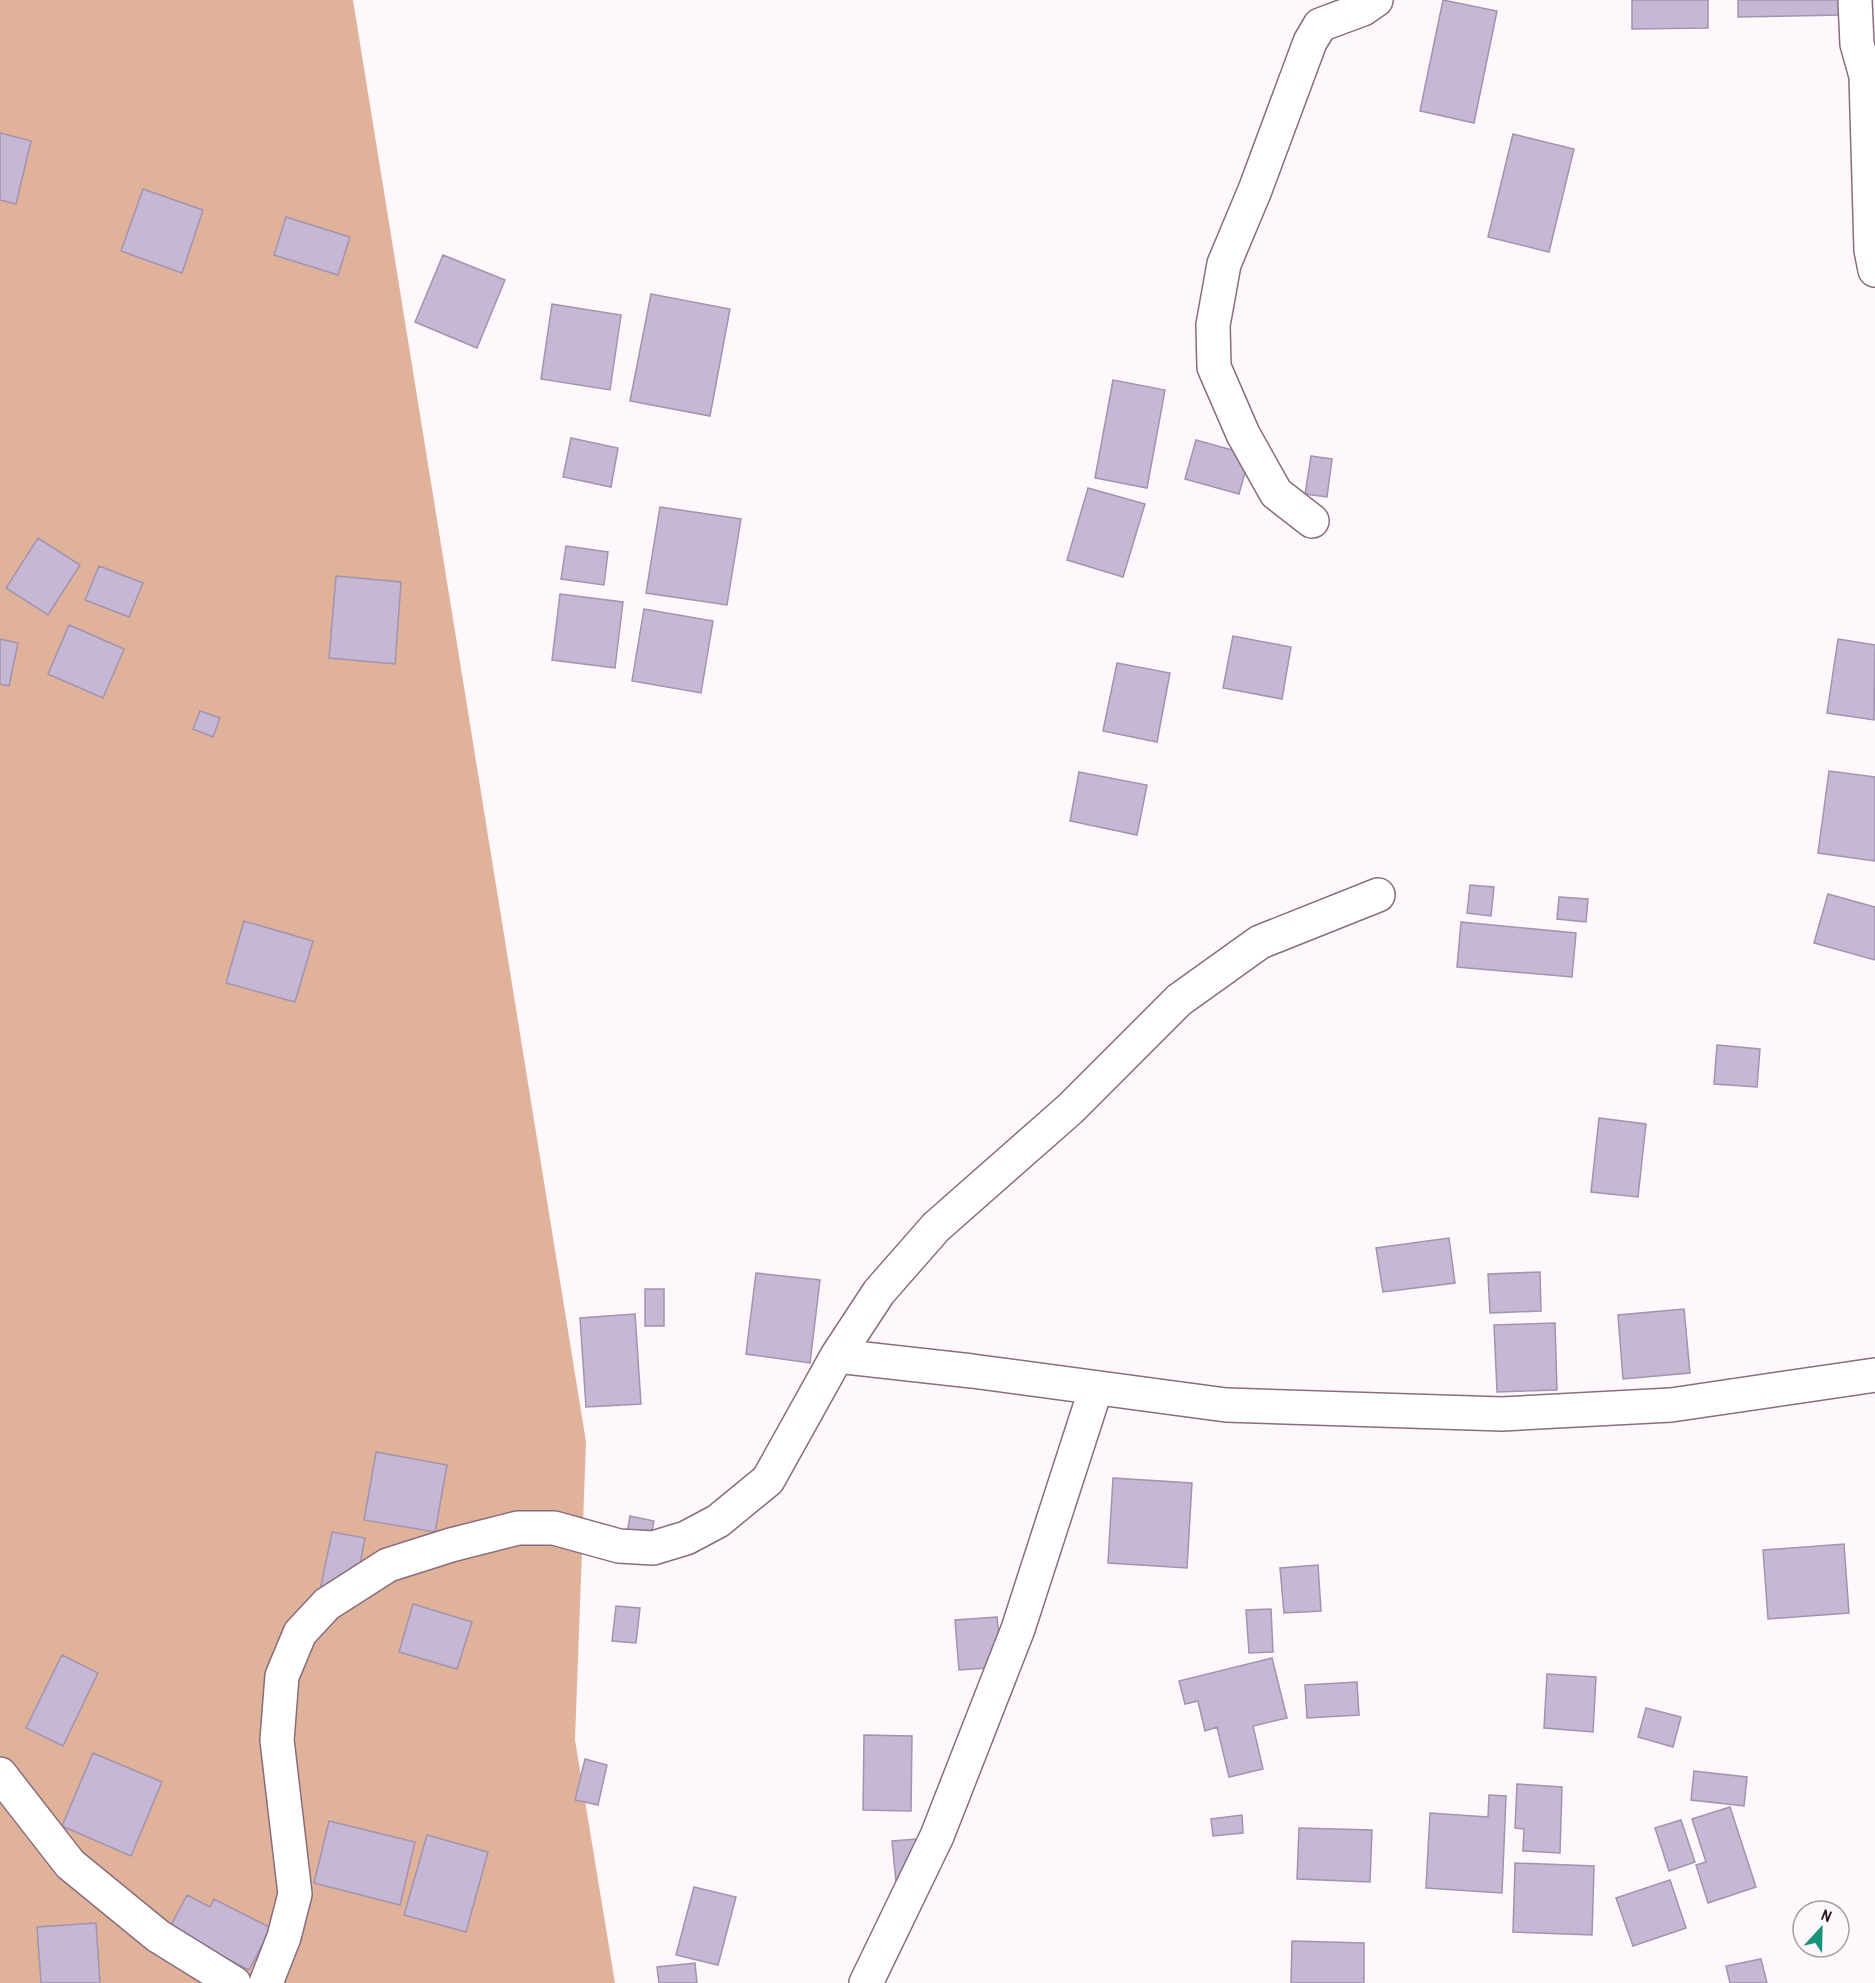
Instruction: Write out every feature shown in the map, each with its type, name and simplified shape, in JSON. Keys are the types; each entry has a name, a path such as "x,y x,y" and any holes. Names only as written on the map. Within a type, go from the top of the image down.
{"street":[{"path":"1312,521 1276,493 1243,434 1214,367 1213,325 1224,264 1256,190 1310,42 1320,25 1363,9 1376,0"},
{"path":"1855,0 1857,44 1870,78 1871,250 1875,270"},
{"path":"266,1983 284,1937 295,1894 277,1740 282,1676 300,1633 327,1604 388,1565 451,1545 518,1528 554,1527 619,1546 653,1548 686,1538 718,1521 768,1480 837,1356 879,1292 936,1227 1070,1109 1179,1000 1260,942 1378,895"},
{"path":"837,1356 1226,1405 1502,1414 1671,1405 1875,1375"},
{"path":"866,1983 938,1836 1018,1629 1096,1388"},
{"path":"0,1774 70,1864 158,1936 234,1983"}],"shaded area":[{"path":"0,0 353,0 586,1442 575,1740 615,1983 0,1983"}],"building":[{"path":"1443,0 1497,11 1474,123 1420,111"},
{"path":"1632,0 1708,0 1708,28 1632,29"},
{"path":"1738,0 1842,0 1842,15 1738,17"},
{"path":"0,133 31,141 16,204 0,200"},
{"path":"1513,134 1574,149 1549,252 1488,237"},
{"path":"143,189 203,210 182,273 121,251"},
{"path":"286,217 350,237 338,275 274,255"},
{"path":"443,255 505,280 477,348 415,322"},
{"path":"651,294 730,309 710,416 630,401"},
{"path":"552,304 621,315 610,390 541,379"},
{"path":"1113,380 1165,390 1147,488 1095,478"},
{"path":"571,438 618,448 611,487 563,477"},
{"path":"1196,440 1250,455 1239,494 1185,479"},
{"path":"1311,456 1332,459 1327,497 1305,494"},
{"path":"1088,488 1145,504 1123,577 1067,560"},
{"path":"660,507 741,519 727,605 646,593"},
{"path":"38,538 80,565 48,615 6,588"},
{"path":"566,546 608,552 604,585 561,579"},
{"path":"99,566 143,583 129,617 85,600"},
{"path":"336,576 401,582 395,664 329,658"},
{"path":"560,594 623,602 615,668 552,660"},
{"path":"644,609 713,621 701,693 632,681"},
{"path":"69,625 124,649 103,698 48,674"},
{"path":"1233,636 1291,647 1282,699 1223,688"},
{"path":"0,639 18,643 9,686 0,684"},
{"path":"1838,639 1875,645 1874,720 1827,713"},
{"path":"1117,663 1170,673 1157,742 1103,731"},
{"path":"200,711 220,718 213,737 193,729"},
{"path":"1829,771 1875,777 1875,861 1818,853"},
{"path":"1079,772 1147,785 1137,835 1070,821"},
{"path":"1470,885 1494,887 1491,916 1467,913"},
{"path":"1828,894 1875,907 1875,960 1814,943"},
{"path":"1559,897 1588,899 1586,922 1557,919"},
{"path":"244,921 313,941 295,1002 226,983"},
{"path":"1461,922 1576,933 1572,977 1457,967"},
{"path":"1717,1045 1760,1049 1757,1087 1714,1084"},
{"path":"1599,1118 1646,1124 1638,1197 1591,1192"},
{"path":"1449,1238 1455,1283 1383,1292 1376,1248"},
{"path":"1540,1272 1541,1311 1490,1313 1488,1274"},
{"path":"756,1273 820,1280 810,1363 746,1354"},
{"path":"645,1289 664,1289 664,1326 645,1326"},
{"path":"1684,1309 1690,1373 1623,1379 1618,1315"},
{"path":"635,1314 641,1404 586,1407 580,1318"},
{"path":"1555,1323 1557,1390 1497,1392 1494,1325"},
{"path":"376,1452 447,1465 435,1532 364,1520"},
{"path":"1113,1478 1192,1483 1187,1568 1108,1563"},
{"path":"630,1516 654,1521 649,1545 626,1540"},
{"path":"332,1532 365,1538 354,1597 320,1591"},
{"path":"1844,1544 1849,1613 1768,1619 1763,1550"},
{"path":"1318,1565 1321,1611 1284,1613 1280,1568"},
{"path":"413,1604 472,1622 457,1669 399,1652"},
{"path":"616,1606 640,1608 636,1643 612,1641"},
{"path":"1271,1609 1273,1652 1249,1653 1246,1610"},
{"path":"997,1617 1002,1667 959,1670 955,1620"},
{"path":"62,1655 98,1673 63,1746 26,1728"},
{"path":"1272,1658 1287,1718 1253,1726 1263,1769 1229,1777 1217,1727 1205,1731 1198,1701 1185,1704 1179,1681"},
{"path":"1547,1674 1596,1677 1593,1732 1544,1728"},
{"path":"1357,1682 1359,1715 1307,1718 1305,1685"},
{"path":"1646,1708 1681,1717 1673,1747 1638,1737"},
{"path":"864,1735 912,1736 911,1811 863,1810"},
{"path":"93,1753 162,1782 131,1856 62,1826"},
{"path":"585,1759 607,1765 598,1805 575,1800"},
{"path":"1694,1771 1747,1777 1744,1806 1691,1800"},
{"path":"1517,1784 1562,1787 1560,1853 1523,1851 1524,1829 1515,1828"},
{"path":"1489,1795 1506,1796 1502,1893 1426,1888 1430,1813 1488,1817"},
{"path":"1730,1807 1756,1887 1708,1903 1696,1865 1706,1862 1692,1819"},
{"path":"1242,1815 1243,1833 1213,1836 1211,1819"},
{"path":"1681,1820 1695,1862 1669,1871 1655,1828"},
{"path":"329,1821 415,1842 400,1905 314,1883"},
{"path":"1299,1828 1372,1830 1370,1882 1297,1879"},
{"path":"427,1835 488,1852 466,1932 404,1915"},
{"path":"917,1839 920,1880 896,1882 892,1841"},
{"path":"1515,1863 1594,1866 1592,1935 1513,1932"},
{"path":"1670,1880 1686,1928 1633,1946 1616,1898"},
{"path":"694,1887 736,1897 718,1965 676,1955"},
{"path":"187,1895 210,1907 214,1899 271,1928 249,1970 169,1929"},
{"path":"96,1923 100,1983 41,1983 37,1927"},
{"path":"1292,1941 1364,1943 1364,1983 1291,1983"},
{"path":"1761,1959 1767,1983 1730,1983 1726,1966"},
{"path":"695,1963 697,1983 659,1983 657,1967"}]}
